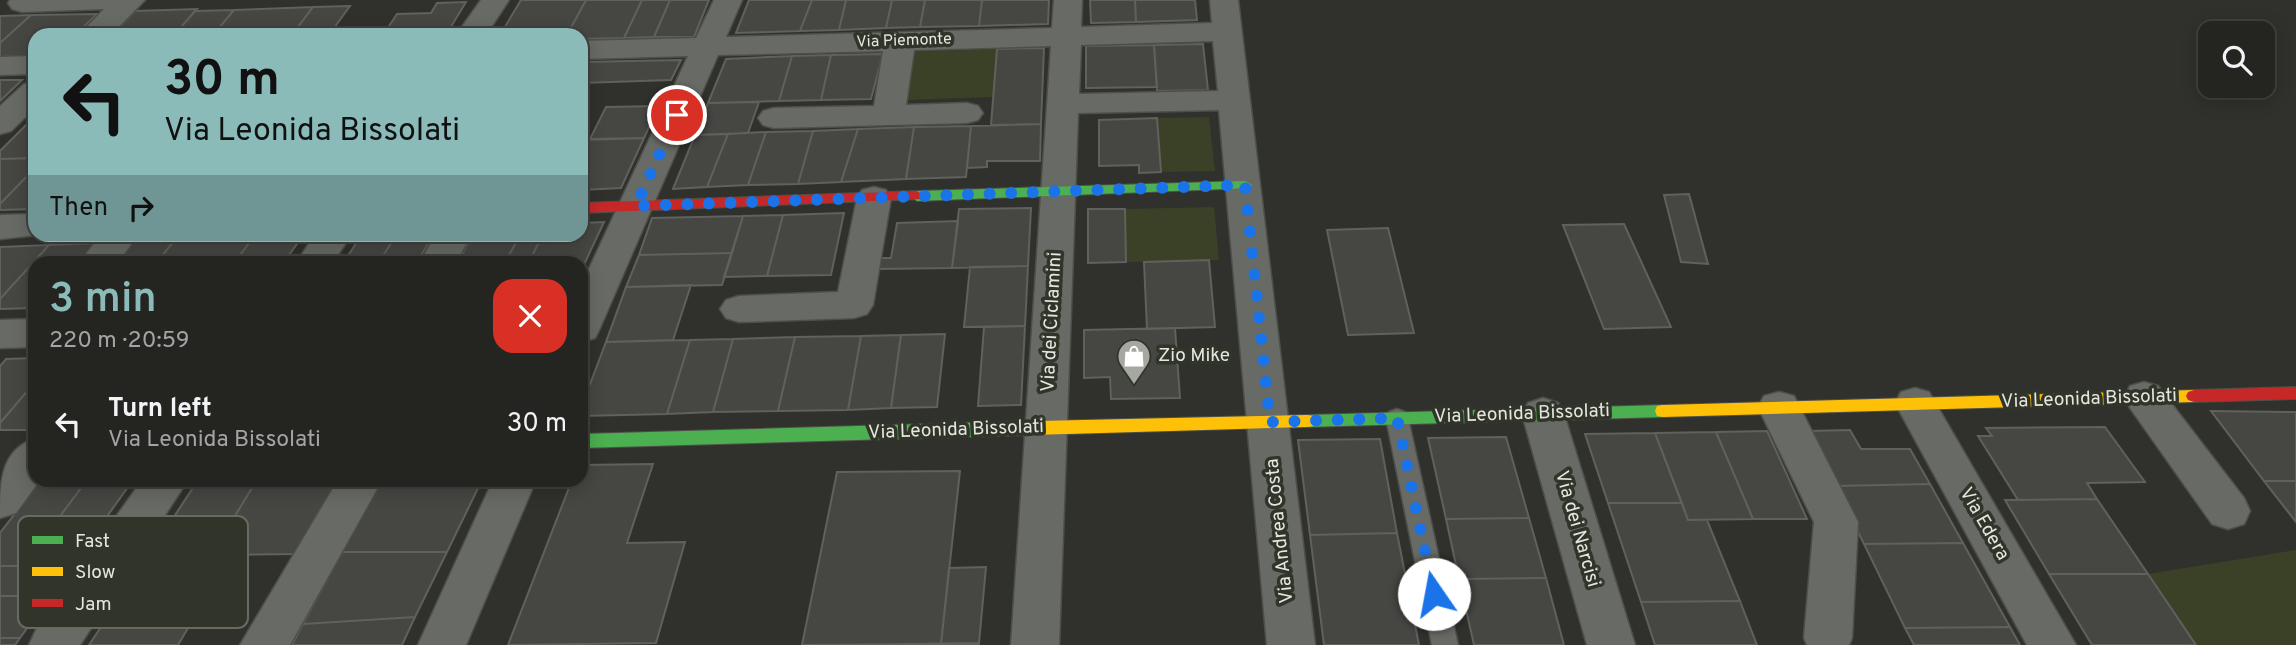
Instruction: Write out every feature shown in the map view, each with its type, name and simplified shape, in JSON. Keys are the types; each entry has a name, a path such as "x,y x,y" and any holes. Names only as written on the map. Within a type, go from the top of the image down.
{"street":[{"path":"23,3 130,0"},
{"path":"101,28 130,0"},
{"path":"476,28 495,0"},
{"path":"588,312 727,0"},
{"name":"Via Piemonte","path":"588,50 900,41 1068,18 1225,16"},
{"name":"Via Andrea Costa","path":"1225,16 1270,422 1291,645"},
{"name":"Via dei Ciclamini","path":"1035,645 1068,18"},
{"path":"888,115 900,41"},
{"path":"0,66 28,65"},
{"path":"0,124 28,98"},
{"path":"1062,104 1236,100"},
{"path":"774,118 967,113"},
{"path":"588,208 1245,185"},
{"path":"739,309 854,305 874,198"},
{"path":"0,227 28,226"},
{"path":"103,256 114,242"},
{"path":"0,334 28,333"},
{"name":"Via Leonida Bissolati","path":"588,441 2296,393"},
{"path":"2144,397 2228,511"},
{"name":"Via Edera","path":"1915,403 2052,645"},
{"path":"1779,407 1836,523 1828,638"},
{"name":"Via dei Narcisi","path":"1543,414 1611,645"},
{"path":"0,500 23,456"},
{"path":"141,516 161,487"},
{"path":"264,645 356,487"},
{"path":"442,645 511,487"},
{"path":"52,645 64,628"}],"lane":[{"path":"1397,418 1445,645"}],"green space":[{"path":"997,49 993,97 906,100 914,52"},
{"path":"1209,117 1215,171 1161,172 1157,118"},
{"path":"1214,207 1219,260 1126,262 1125,209"},
{"path":"2296,550 2296,645 2196,645 2148,574"}],"building":[{"path":"521,0 586,0 571,28 504,28"},
{"path":"586,0 642,0 624,38 588,39 588,28 571,28"},
{"path":"642,0 670,0 654,37 624,38"},
{"path":"670,0 709,0 694,37 654,37"},
{"path":"749,0 812,0 800,31 736,33"},
{"path":"812,0 846,0 839,30 800,31"},
{"path":"846,0 892,0 886,28 839,30"},
{"path":"892,0 925,0 920,27 886,28"},
{"path":"925,0 982,0 979,26 920,27"},
{"path":"982,0 1049,0 1048,24 979,26"},
{"path":"1090,0 1135,0 1136,22 1091,23"},
{"path":"1135,0 1195,0 1197,20 1136,22"},
{"path":"466,2 450,28 388,28 397,14 431,13 437,3"},
{"path":"350,6 334,28 297,28 313,7"},
{"path":"313,7 297,28 219,28 234,10"},
{"path":"197,9 180,28 119,28 135,11"},
{"path":"234,10 219,28 180,28 195,11"},
{"path":"97,14 82,28 28,28 28,56 0,57 0,43 31,15"},
{"path":"31,15 0,43 0,16"},
{"path":"1203,44 1208,90 1157,91 1154,45"},
{"path":"1154,45 1157,87 1086,88 1086,46"},
{"path":"1044,48 1041,124 991,125 997,49"},
{"path":"883,54 871,99 821,100 831,55"},
{"path":"831,55 821,100 779,101 792,56"},
{"path":"792,56 779,101 708,103 726,59"},
{"path":"681,60 671,80 588,83 588,62"},
{"path":"0,80 22,80 0,101"},
{"path":"759,102 748,133 695,135 708,103"},
{"path":"659,106 644,138 590,139 606,107"},
{"path":"1157,118 1161,172 1139,173 1139,165 1099,166 1099,120"},
{"path":"28,124 28,158 0,159 0,151"},
{"path":"1041,124 1040,161 987,161 987,167 967,168 971,126"},
{"path":"971,126 966,177 906,179 914,127"},
{"path":"914,127 906,179 841,182 858,129"},
{"path":"858,129 841,182 798,184 813,131"},
{"path":"813,131 798,184 748,185 766,132"},
{"path":"766,132 748,185 707,187 728,134"},
{"path":"728,134 707,187 673,189 695,135"},
{"path":"644,138 621,188 588,190 588,140"},
{"path":"28,158 28,175 0,204 0,159"},
{"path":"28,175 28,209 0,210 0,204"},
{"path":"1689,194 1708,264 1681,262 1664,195"},
{"path":"1031,208 1028,266 952,268 959,209"},
{"path":"1088,209 1125,209 1126,262 1088,263"},
{"path":"844,213 831,275 767,276 783,215"},
{"path":"783,215 767,276 724,277 743,216"},
{"path":"743,216 732,253 639,255 652,218"},
{"path":"958,221 952,268 878,269 881,258 891,258 897,223"},
{"path":"604,222 588,256 532,256 539,242 588,242 588,223"},
{"path":"1624,224 1671,327 1604,329 1563,225"},
{"path":"1388,228 1414,333 1348,335 1327,230"},
{"path":"133,242 173,242 162,256 122,256"},
{"path":"173,242 250,242 239,256 162,256"},
{"path":"250,242 298,242 288,256 239,256"},
{"path":"357,242 392,242 383,256 348,256"},
{"path":"392,242 429,242 421,256 383,256"},
{"path":"469,242 516,242 508,256 461,256"},
{"path":"516,242 539,242 532,256 508,256"},
{"path":"98,243 86,256 39,256 49,245"},
{"path":"49,245 39,256 28,256 28,268 0,299 0,247"},
{"path":"732,253 722,285 626,287 639,255"},
{"path":"1209,260 1215,327 1147,329 1144,262"},
{"path":"1028,266 1025,326 964,327 970,267"},
{"path":"28,268 28,308 0,309 0,299"},
{"path":"691,285 673,340 606,342 626,287"},
{"path":"1025,326 1021,405 978,406 984,327"},
{"path":"1175,328 1180,398 1111,399 1110,377 1084,378 1084,330"},
{"path":"945,334 937,407 891,408 901,335"},
{"path":"901,335 891,408 848,410 861,336"},
{"path":"861,336 848,410 778,411 795,337"},
{"path":"795,337 778,411 713,412 733,339"},
{"path":"733,339 713,412 667,414 690,340"},
{"path":"690,340 667,414 588,416 588,390 606,342"},
{"path":"28,358 28,390 0,423 0,366 6,359"},
{"path":"28,390 28,430 0,430 0,423"},
{"path":"2211,411 2296,412 2296,481 2264,481"},
{"path":"2105,427 2145,482 2087,483 2097,499 2018,500 1978,436 1992,436 1986,428"},
{"path":"1850,430 1861,449 1910,449 1930,484 1835,486 1808,431"},
{"path":"1767,431 1807,519 1753,519 1716,432"},
{"path":"1716,432 1753,519 1688,520 1655,433"},
{"path":"1655,433 1682,503 1608,503 1585,434"},
{"path":"1506,437 1529,518 1446,519 1428,438"},
{"path":"1380,439 1397,533 1310,535 1298,440"},
{"path":"653,464 627,543 685,542 656,643 508,645 569,487 588,487 588,465"},
{"path":"960,471 941,644 802,645 837,472"},
{"path":"2264,481 2296,481 2296,522"},
{"path":"1930,484 1963,543 1864,544 1835,486"},
{"path":"36,487 82,487 60,516 18,516 18,566 0,566 0,533"},
{"path":"82,487 128,487 107,516 60,516"},
{"path":"193,487 253,487 235,516 174,516"},
{"path":"253,487 335,487 296,554 248,555 248,516 235,516"},
{"path":"377,487 479,487 447,552 342,552"},
{"path":"2097,499 2148,574 2049,574 2005,500"},
{"path":"1608,503 1682,503 1688,520 1707,520 1740,601 1641,602"},
{"path":"1529,518 1546,578 1459,579 1446,519"},
{"path":"1397,533 1419,645 1324,645 1310,535"},
{"path":"1963,543 2010,627 1905,628 1864,544"},
{"path":"342,552 447,552 415,617 303,624"},
{"path":"0,566 18,566 18,596 0,596"},
{"path":"986,567 979,643 941,644 949,568"},
{"path":"2049,574 2148,574 2196,645 2092,645"},
{"path":"1546,578 1564,645 1474,645 1459,579"},
{"path":"0,596 18,596 18,628 27,628 20,638 0,638"},
{"path":"1740,601 1757,645 1655,645 1641,602"},
{"path":"415,617 402,645 292,645 303,624"},
{"path":"2010,627 2020,645 1914,645 1905,628"},
{"path":"100,628 188,628 178,645 89,645"},
{"path":"0,638 20,638 15,645 0,645"},
{"path":"979,643 979,645 843,645"}],"traffic: fast":[{"path":"917,196 1245,185"},
{"path":"1307,421 1663,411"},
{"path":"588,441 996,429"}],"traffic: slow":[{"path":"1663,411 2194,396"},
{"path":"996,429 1307,421"}],"traffic: jam":[{"path":"588,208 917,196"},
{"path":"2194,396 2296,393"}],"place":[{"name":"Zio Mike","path":"1134,386"}],"route":[{"path":"677,115 636,206 1245,185 1270,422 1397,418 1434,594"}]}
